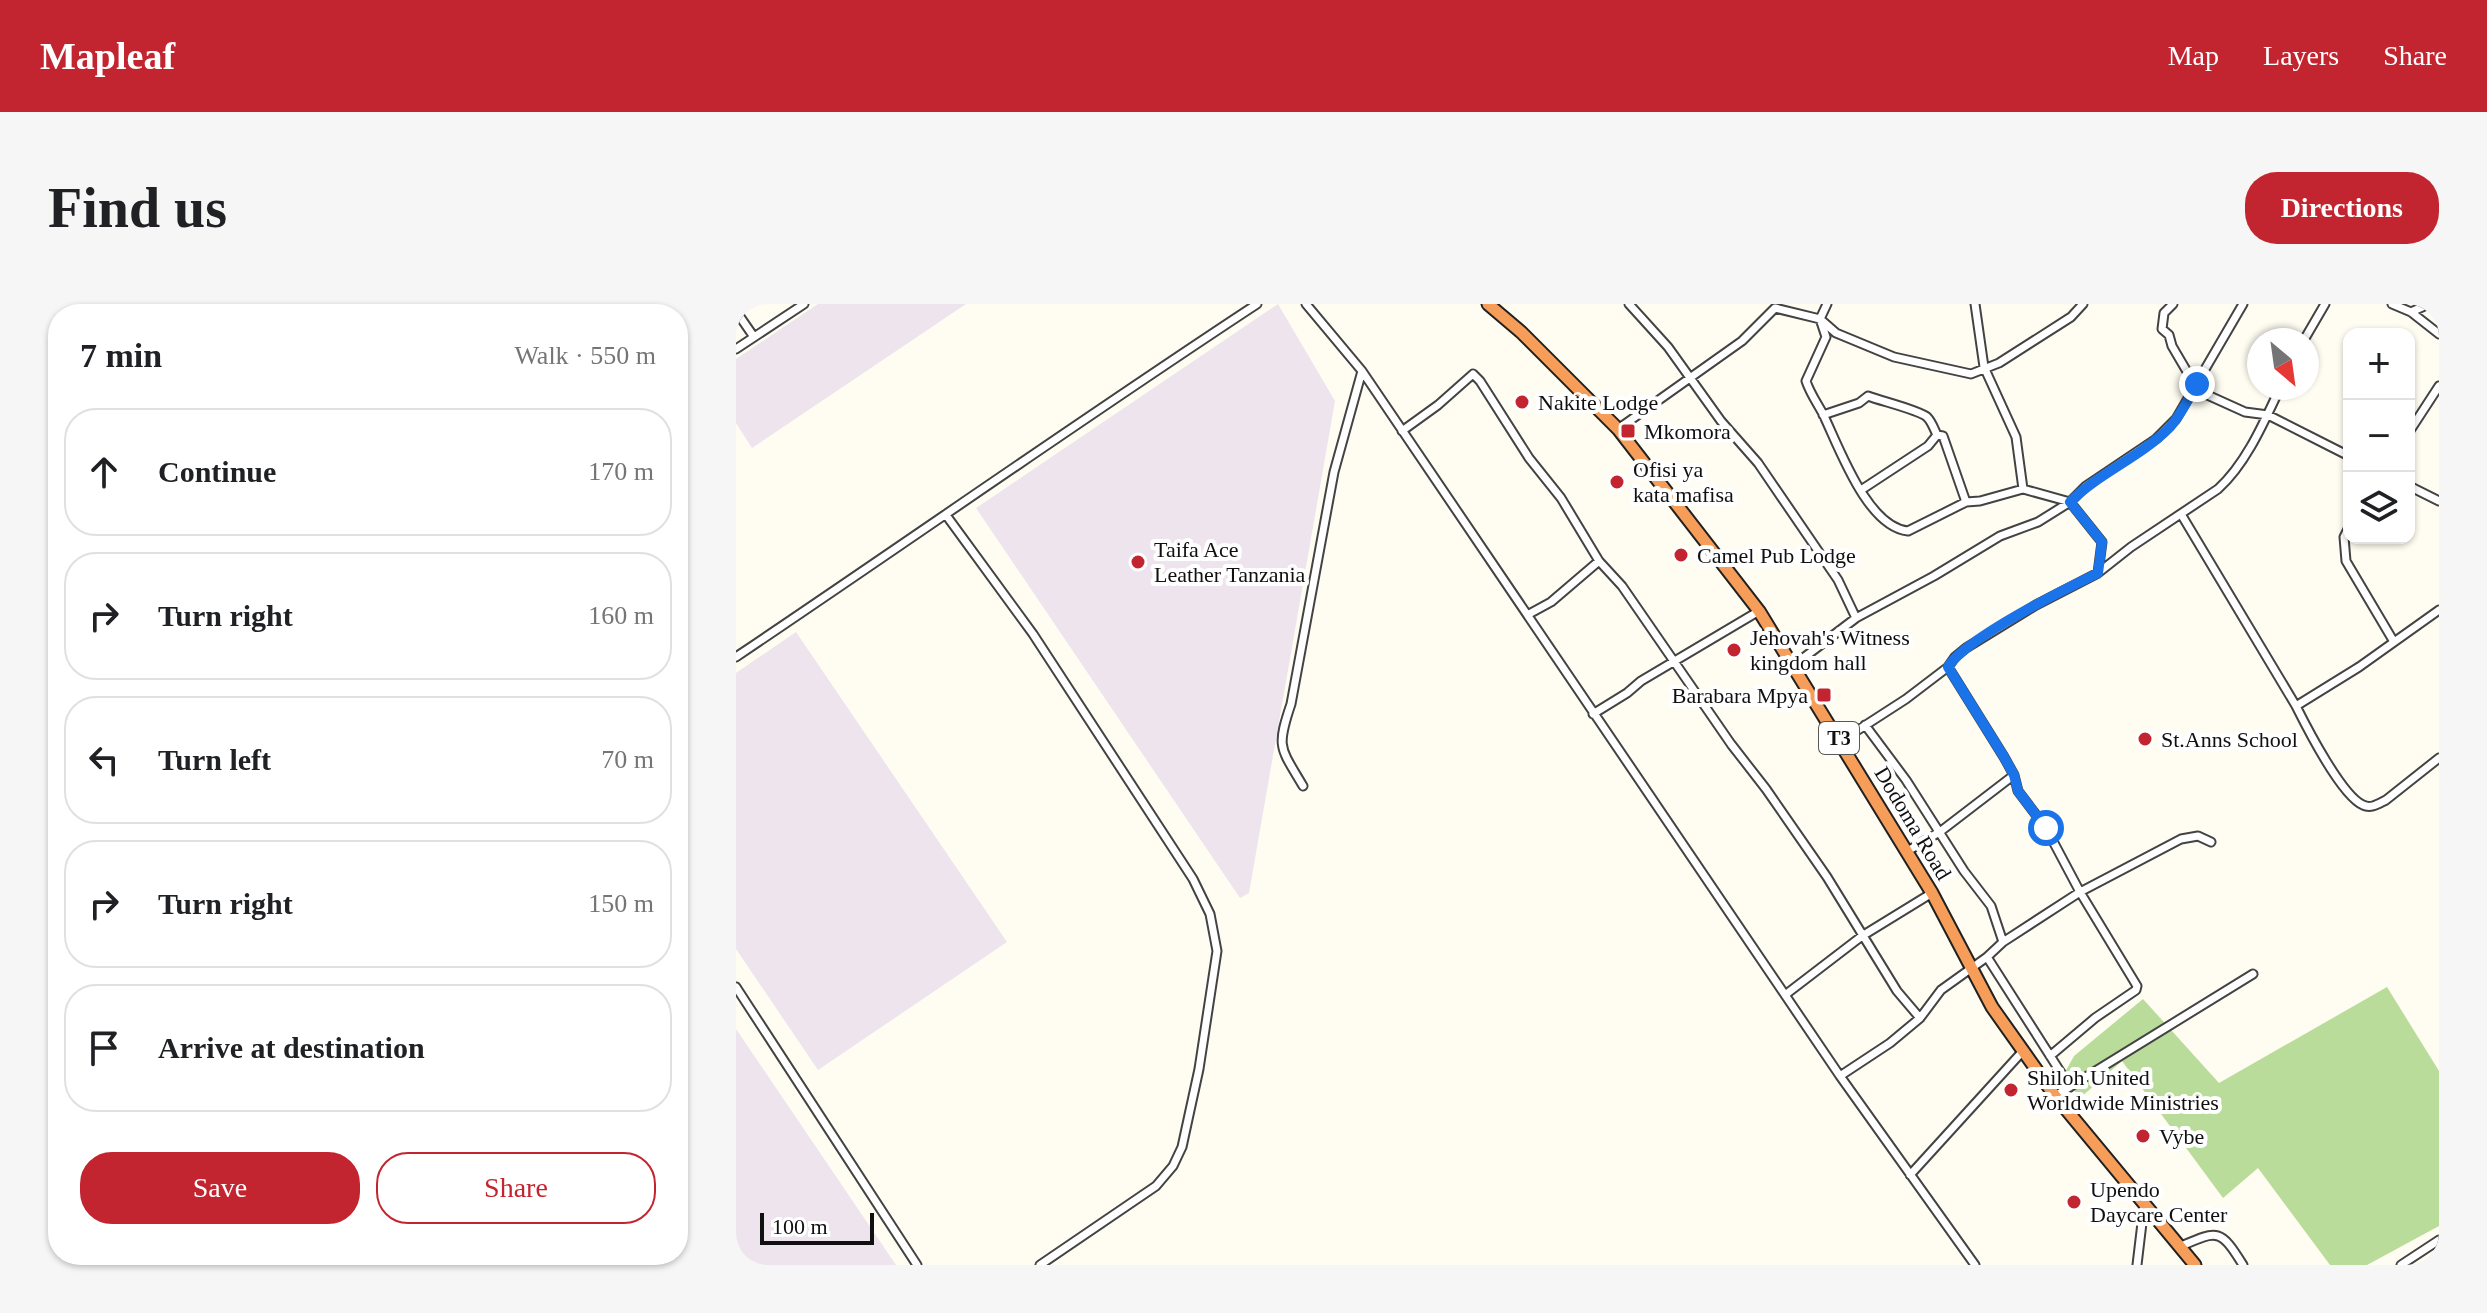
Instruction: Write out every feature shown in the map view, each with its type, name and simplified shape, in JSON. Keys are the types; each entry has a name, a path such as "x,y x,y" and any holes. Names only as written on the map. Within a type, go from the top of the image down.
{"highway":[{"name":"Dodoma Road","path":"1488,304 1521,332 1618,429 1759,611 1932,893 1971,968 2022,1052 2195,1265"}],"street":[{"path":"736,349 804,304"},
{"path":"736,657 1257,304"},
{"path":"1306,304 1362,371 1840,1076 1975,1265"},
{"path":"1629,304 1668,347 1758,463 1838,580 1856,618"},
{"path":"1827,304 1820,319 1826,337 1806,381 1840,455 1861,490 1886,522 1904,531 1966,502 2023,489 2070,502 2102,542 2098,573"},
{"path":"1975,304 1984,367 2016,437 2023,489"},
{"path":"1618,429 1742,341 1774,306 1820,319 1836,333 1894,357 1971,374 1999,363 2040,338 2071,317 2083,304"},
{"path":"2173,304 2164,313 2162,329 2169,335 2172,346 2196,387 2245,412 2268,415 2343,453"},
{"path":"1794,665 1856,618 2000,536 2038,522 2133,456 2170,426 2243,304"},
{"path":"2311,328 2325,304"},
{"path":"2392,304 2411,312 2439,334"},
{"path":"2411,312 2429,304"},
{"path":"736,311 754,337"},
{"path":"1303,786 1282,750 1280,735 1291,704 1334,472 1362,371"},
{"path":"1402,431 1473,374 1529,458 1561,498 1599,561 1622,586 1673,663 1766,789 1827,877 1897,991 1920,1018"},
{"path":"2415,423 2439,386"},
{"path":"1823,415 1859,403 1868,396 1897,408 1918,412 1929,419 1937,435"},
{"path":"1841,741 1906,699 1948,667 1966,648 2036,605 2098,573 2227,480 2275,400"},
{"path":"1861,490 1928,446 1937,435"},
{"path":"1937,435 1943,436 1951,453 1966,502"},
{"path":"2415,489 2439,501"},
{"path":"2181,514 2354,799 2365,806 2376,805 2439,758"},
{"path":"946,515 1033,634 1193,879 1210,914 1217,951 1199,1069 1182,1147 1173,1166 1156,1186 1040,1265"},
{"path":"2345,544 2346,561 2394,642"},
{"path":"1529,614 1551,602 1599,561"},
{"path":"2296,706 2439,610"},
{"path":"1593,714 1759,611"},
{"path":"1948,667 2014,775 2018,791 2046,828 2080,892 2137,986 2136,990 2095,1018 2050,1056"},
{"path":"1865,725 1991,906 2003,942"},
{"path":"1906,852 1941,831 2014,775"},
{"path":"1840,1076 1890,1043 1920,1018 1941,990 2003,942 2080,892 2181,839 2198,836 2211,842"},
{"path":"1785,995 1862,936 1932,893"},
{"path":"1987,957 2070,1087"},
{"path":"2055,1096 2253,974"},
{"path":"736,987 917,1265"},
{"path":"1910,1175 2022,1052"},
{"path":"2137,1265 2144,1206"},
{"path":"2179,1247 2217,1235 2223,1238 2243,1265"},
{"path":"2401,1265 2439,1240"}],"shaded area":[{"path":"818,304 966,304 752,448 736,423 736,359"},
{"path":"1278,304 1335,401 1249,893 1240,898 976,508"},
{"path":"796,632 1007,942 818,1070 736,949 736,673"},
{"path":"736,1029 896,1265 736,1265"}],"green space":[{"path":"2387,987 2439,1071 2439,1226 2367,1265 2330,1265 2258,1168 2223,1198 2122,1061 2080,1098 2063,1076 2074,1056 2143,999 2219,1083"}],"place":[{"name":"Nakite Lodge","path":"1522,402"},
{"name":"Mkomora","path":"1628,431"},
{"name":"Ofisi ya kata mafisa","path":"1617,482"},
{"name":"Camel Pub Lodge","path":"1681,555"},
{"name":"Taifa Ace Leather Tanzania","path":"1138,562"},
{"name":"Jehovah's Witness kingdom hall","path":"1734,650"},
{"name":"Barabara Mpya","path":"1824,695"},
{"name":"St.Anns School","path":"2145,739"},
{"name":"Shiloh United Worldwide Ministries","path":"2011,1090"},
{"name":"Vybe","path":"2143,1136"},
{"name":"Upendo Daycare Center","path":"2074,1202"}],"route":[{"path":"2046,828 2018,791 2004,757 1948,667 1966,648 2036,605 2098,573 2102,542 2070,502 2086,486 2133,456 2170,426 2197,384"}]}
